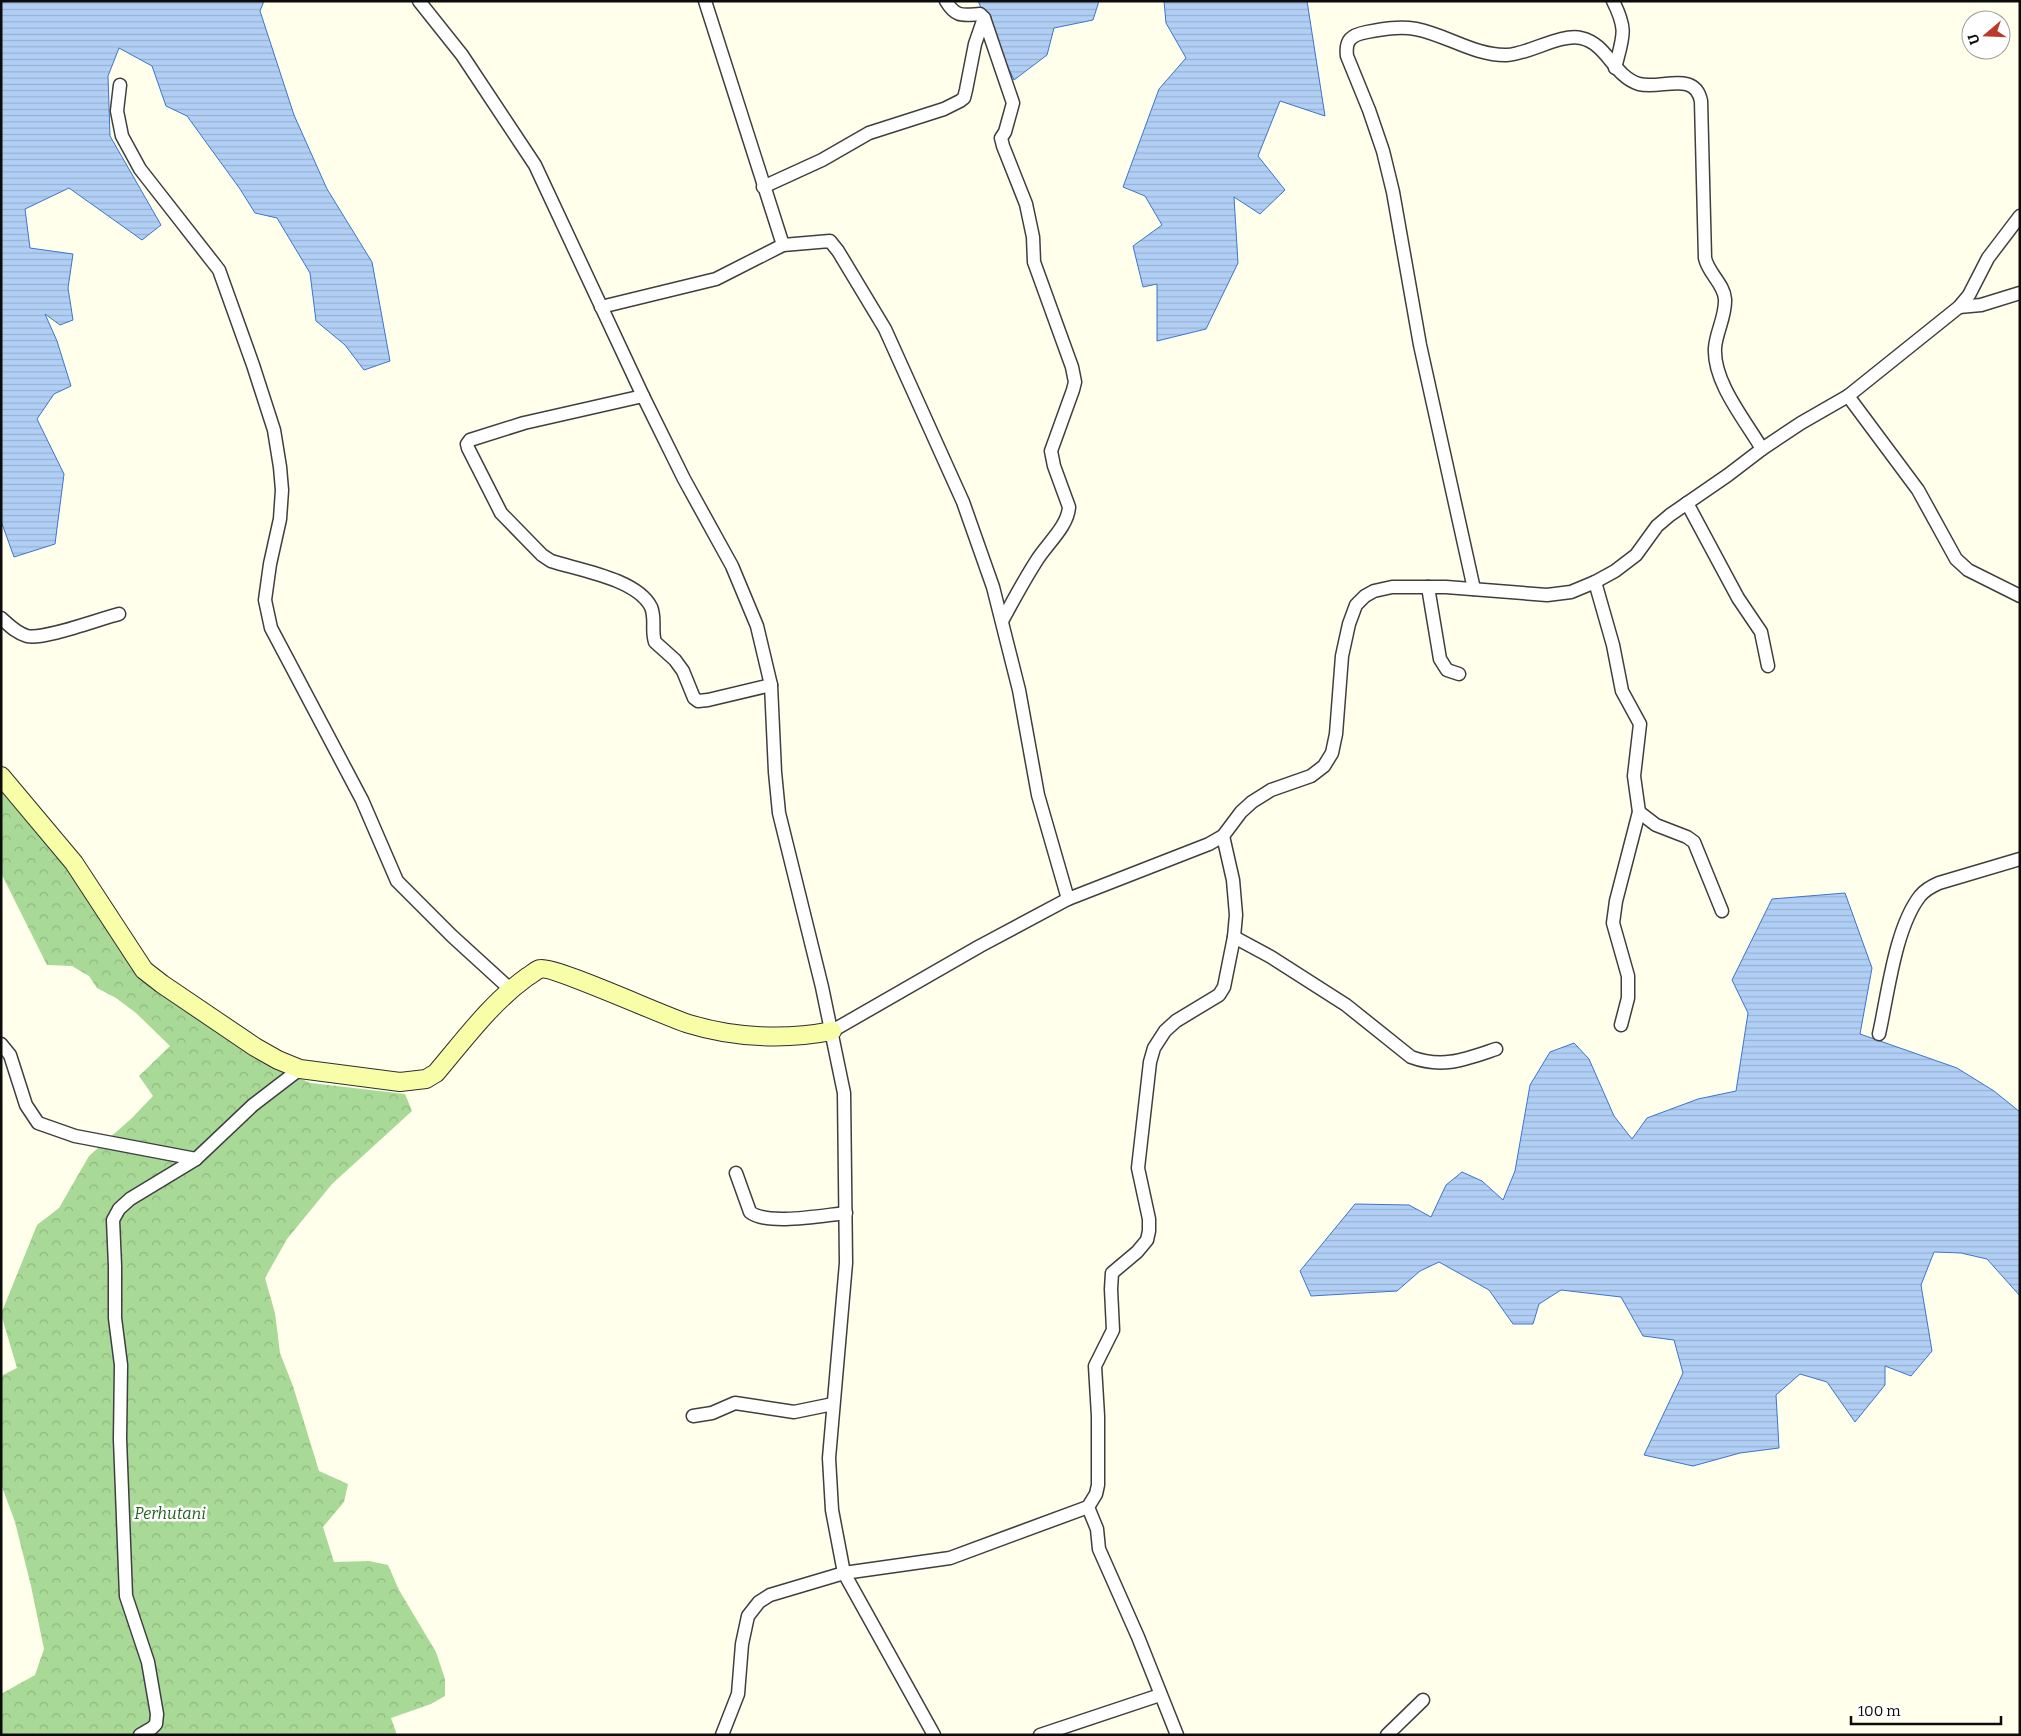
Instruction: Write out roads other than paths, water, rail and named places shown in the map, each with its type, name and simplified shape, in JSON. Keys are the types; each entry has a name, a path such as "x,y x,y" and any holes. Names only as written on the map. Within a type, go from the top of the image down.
{"street":[{"path":"419,1 462,55 535,165 643,396 746,597 757,626 771,685 775,772 780,813 832,1031 844,1093 846,1263 829,1458 832,1510 844,1572 934,1735"},
{"path":"705,1 782,245"},
{"path":"946,1 955,13 962,15 980,14 984,18 1013,102 1005,132 1001,138 1026,204 1033,237 1034,262 1072,367 1075,382 1069,408 1051,451 1054,466 1069,507 1068,513 1062,526 1037,559 1002,621"},
{"path":"1614,1 1624,25 1616,68"},
{"path":"763,187 822,160 869,133 944,109 964,98 975,44 984,18"},
{"path":"1474,589 1420,345 1393,192 1369,110 1349,64 1346,47 1348,40 1353,36 1399,27 1428,32 1463,46 1494,54 1507,55 1519,54 1570,37 1581,38 1597,45 1629,81 1648,86 1684,82 1693,86 1699,93 1705,258 1707,267 1723,290 1725,299 1715,348 1717,373 1762,449"},
{"path":"120,85 117,111 122,136 140,169 219,270 254,365 274,430 282,490 280,518 270,564 265,600 272,628 362,800 397,881 452,936 510,989"},
{"path":"1,776 74,863 144,970 255,1047 300,1069 400,1082 426,1079 436,1073 510,989 540,968 549,969 689,1024 727,1032 799,1036 832,1031 980,946 1068,899 1209,844 1223,836 1241,812 1252,802 1271,790 1311,776 1324,766 1332,754 1336,734 1342,656 1348,624 1356,605 1364,596 1374,591 1392,587 1474,589 1547,595 1571,592 1616,571 1636,555 1658,526 1670,515 1728,476 1762,449 1801,423 1848,396 1959,307 1970,295 1988,258 2020,216"},
{"path":"601,306 716,279 782,245 830,241 838,251 884,329 963,502 993,587 1002,621 1020,690 1038,795 1068,899"},
{"path":"1959,307 1981,305 2020,293"},
{"path":"643,396 524,423 470,440 467,444 468,448 502,513 542,555 551,561 629,586 642,595 654,616 653,636 655,642 675,660 683,671 694,698 698,701 703,701 771,685"},
{"path":"1848,396 1918,490 1956,559 1968,570 2020,596"},
{"path":"1687,503 1738,598 1761,632 1768,666"},
{"path":"1595,582 1613,644 1622,691 1640,724 1634,776 1639,812 1634,839 1616,901 1613,923 1628,976 1628,998 1621,1024"},
{"path":"1428,587 1440,659 1447,670 1458,674"},
{"path":"1,618 12,628 29,636 47,634 119,614"},
{"path":"1639,812 1656,825 1687,837 1694,842 1722,911"},
{"path":"722,1735 738,1694 742,1644 748,1616 753,1608 770,1595 844,1572 950,1558 1088,1508 1096,1494 1098,1485 1098,1416 1095,1366 1113,1330 1112,1273 1137,1252 1147,1240 1150,1231 1138,1168 1150,1062 1154,1048 1164,1031 1176,1021 1219,995 1224,987 1234,938 1236,915 1233,880 1223,836"},
{"path":"1879,1034 1899,941 1911,911 1920,896 1928,888 1939,883 2020,859"},
{"path":"1234,938 1271,957 1346,1005 1411,1057 1440,1063 1454,1062 1496,1049"},
{"path":"1,1044 10,1055 26,1106 38,1123 75,1136 196,1159"},
{"path":"140,1735 156,1724 157,1714 148,1662 126,1596 120,1439 121,1365 114,1318 114,1220 119,1209 130,1198 196,1159 253,1105 300,1069"},
{"path":"736,1173 750,1212 755,1216 780,1218 846,1213"},
{"path":"693,1416 712,1413 734,1403 794,1412 833,1404"},
{"path":"1088,1508 1097,1529 1098,1549 1138,1637 1177,1735"},
{"path":"1040,1735 1160,1695"},
{"path":"1387,1735 1422,1700"}],"water":[{"path":"1,1 264,1 260,11 294,115 327,189 372,262 390,361 364,370 345,345 316,321 310,273 277,218 255,213 187,116 166,106 152,66 119,48 108,76 110,136 161,225 142,240 69,188 25,209 30,248 73,254 68,288 73,320 60,325 45,314 57,341 71,386 54,394 37,419 64,474 55,544 14,557 1,521"},
{"path":"978,1 1099,1 1093,20 1054,28 1047,55 1014,80"},
{"path":"1164,1 1307,1 1325,116 1280,101 1258,156 1285,190 1260,214 1234,197 1238,263 1206,329 1157,341 1157,284 1143,287 1133,246 1162,225 1145,196 1123,187 1159,89 1186,58 1166,23"},
{"path":"1845,893 1872,968 1860,1034 1957,1068 1994,1091 2020,1112 2020,1296 1987,1259 1961,1253 1934,1252 1921,1285 1932,1351 1911,1376 1885,1366 1885,1385 1855,1422 1827,1382 1800,1374 1776,1395 1779,1448 1740,1453 1693,1466 1644,1455 1683,1373 1674,1340 1643,1336 1621,1297 1561,1290 1539,1304 1533,1324 1513,1324 1489,1290 1439,1262 1420,1271 1397,1291 1311,1296 1300,1271 1355,1204 1409,1205 1431,1217 1446,1185 1462,1172 1482,1181 1503,1200 1515,1171 1530,1085 1550,1052 1574,1043 1589,1059 1614,1116 1632,1139 1647,1118 1698,1099 1736,1091 1748,1013 1732,980 1772,899"}],"park label":[{"name":"Perhutani","path":"170,1513"}]}
